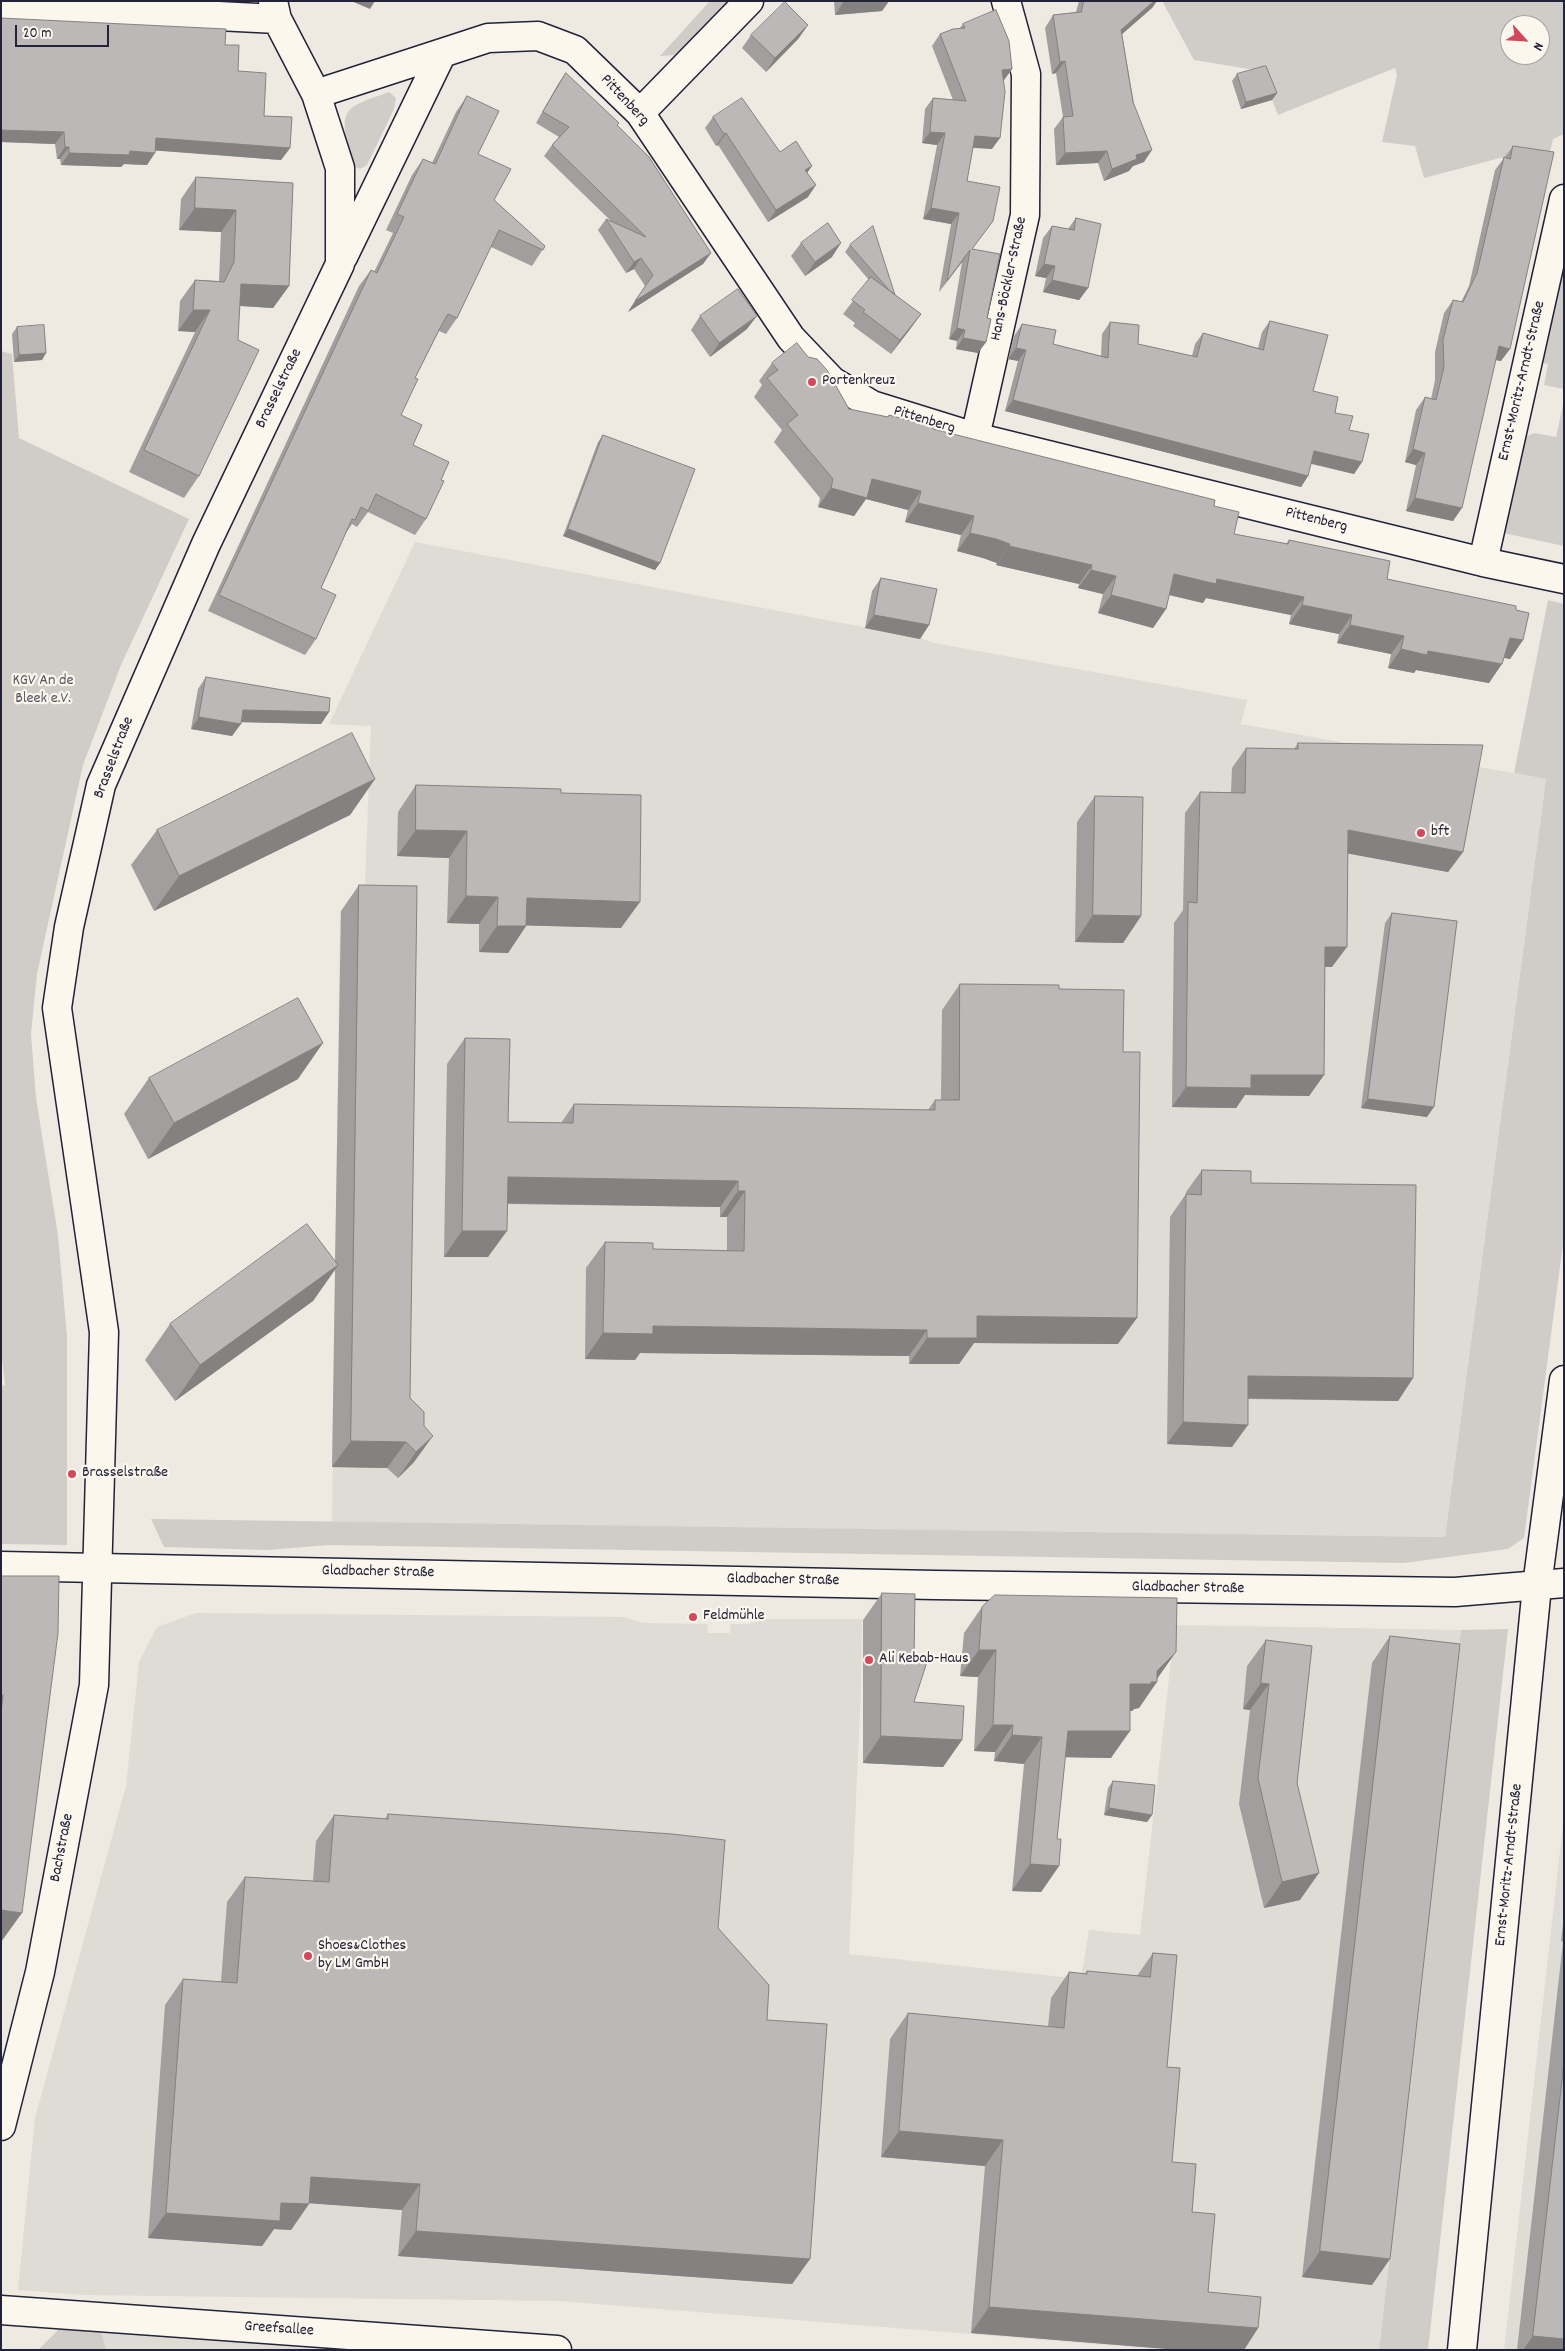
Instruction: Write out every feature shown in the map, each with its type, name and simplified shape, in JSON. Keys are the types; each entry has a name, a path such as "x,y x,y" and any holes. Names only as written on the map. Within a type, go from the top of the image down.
{"street":[{"path":"640,113 749,1"},
{"name":"Hans-Böckler-Straße","path":"975,437 1025,215 1026,74 1006,1"},
{"path":"1,6 275,10"},
{"name":"Brasselstraße","path":"99,1567 100,1408 104,1332 57,1008 69,927 101,785 206,544 340,264 340,168 316,94 275,10"},
{"name":"Pittenberg","path":"316,94 488,38 538,36 575,50 640,113 791,338 832,381 872,405 975,437 1483,562 1564,579"},
{"path":"340,264 442,53"},
{"name":"Ernst-Moritz-Arndt-Straße","path":"1483,562 1564,200"},
{"name":"Ernst-Moritz-Arndt-Straße","path":"1462,2350 1537,1586 1564,1380"},
{"name":"Gladbacher Straße","path":"1,1566 1455,1592 1564,1583"},
{"name":"Bachstraße","path":"1,2126 40,1972 94,1684 99,1567"},
{"name":"Greefsallee","path":"1,2310 557,2350"}],"shaded area":[{"path":"415,542 921,638 934,643 1247,700 1241,724 1546,779 1445,1537 332,1522 340,911 364,910 371,726 329,724"},
{"path":"196,1613 624,1617 643,1623 708,1624 707,1633 730,1633 731,1624 747,1624 768,1619 862,1619 861,1690 849,1954 1081,1979 1089,1930 1140,1935 1175,1625 1461,1630 1379,2350 1168,2350 561,2301 84,2295 18,2290 35,2118 126,1786 139,1662 157,1627"},
{"path":"1564,1815 1564,2350 1504,2350"},
{"path":"100,2328 326,2350 105,2350"}],"green space":[{"path":"710,1 733,1 693,44 675,55 660,56"},
{"path":"1162,1 1564,1 1564,134 1553,139 1547,165 1500,158 1424,178 1415,146 1382,142 1397,75 1395,68 1278,115 1261,71 1194,60"},
{"path":"389,92 396,98 394,109 367,165 360,169 353,166 347,143 345,118 353,107 361,102"},
{"path":"1564,224 1564,389 1544,385 1548,364 1532,361"},
{"name":"KGV An de Bleek e.V.","path":"1,351 12,354 19,438 189,519 121,665 83,765 37,974 31,1034 36,1098 58,1235 67,1337 67,1545 1,1544 1,1386 5,1385 1,1350"},
{"path":"1564,400 1564,546 1494,531 1513,443 1534,433 1556,437"},
{"path":"1548,600 1564,604 1564,1237 1524,1538 1508,1549 1404,1563 330,1545 267,1550 164,1547 151,1519 1445,1537 1546,779 1514,773"},
{"path":"1508,1629 1428,2350 1379,2350 1461,1630"},
{"path":"100,2328 106,2350 38,2350 59,2329"}],"building":[{"path":"1084,1 1154,1 1121,30 1133,102 1152,150 1136,155 1137,159 1112,169 1107,151 1065,153 1063,117 1073,116 1065,61 1060,62 1053,15 1081,12"},
{"path":"785,2 808,25 775,58 751,35"},
{"path":"996,10 1009,41 1012,69 1002,70 1005,92 1000,138 975,136 967,181 1000,187 993,221 972,249 1000,254 987,318 991,319 986,342 963,338 965,330 957,328 970,250 947,281 959,213 931,208 945,133 930,132 933,98 966,101 940,34 953,29 965,28 963,24"},
{"path":"1,18 226,29 225,45 239,45 238,71 266,73 264,116 292,117 290,148 156,138 155,153 130,151 129,155 69,153 69,147 65,147 64,132 1,130"},
{"path":"1266,66 1277,93 1246,102 1237,74"},
{"path":"566,73 619,123 617,125 649,157 711,253 635,301 653,275 641,258 634,262 606,219 646,237 552,145 569,127 543,112"},
{"path":"467,96 499,111 478,154 511,169 494,200 545,246 543,250 499,230 457,318 448,314 441,326 415,378 418,379 401,415 422,425 413,445 449,462 441,480 444,481 426,519 376,494 368,511 361,507 355,520 352,519 321,588 336,595 316,639 219,595 371,270 377,273 404,217 397,214 423,159 435,164"},
{"path":"742,98 780,152 796,141 812,166 805,170 816,185 776,210 726,133 724,134 713,117"},
{"path":"1513,146 1554,152 1510,349 1499,346 1462,508 1415,498 1425,453 1413,449 1425,397 1436,400 1444,367 1443,340 1453,300 1463,302 1477,273 1504,157 1510,159"},
{"path":"196,177 293,183 289,286 241,284 238,340 259,350 199,476 144,450 210,310 193,310 195,280 224,282 234,262 236,210 195,208"},
{"path":"1076,218 1101,224 1088,288 1052,280 1055,266 1044,264 1052,226 1074,230"},
{"path":"828,223 841,243 815,262 801,243"},
{"path":"873,226 895,295 850,245"},
{"path":"871,277 921,314 900,340 863,312 865,310 852,300"},
{"path":"738,289 757,316 719,343 700,316"},
{"path":"1270,321 1328,335 1313,391 1338,397 1335,413 1353,416 1349,430 1369,434 1362,462 1314,451 1308,476 1013,400 1026,350 1016,348 1022,324 1056,330 1053,344 1108,358 1110,322 1139,325 1138,344 1197,357 1203,333 1263,350"},
{"path":"44,325 46,353 19,355 17,327"},
{"path":"797,343 808,357 817,359 827,370 849,409 888,417 889,415 933,427 933,429 1215,500 1214,506 1239,512 1234,534 1288,544 1289,540 1390,561 1387,579 1516,606 1516,610 1529,613 1523,640 1510,638 1502,664 1428,651 1427,655 1401,649 1404,636 1350,625 1352,615 1302,605 1304,597 1217,579 1216,584 1174,574 1166,609 1111,595 1116,576 1091,570 1092,565 1009,546 1010,544 996,539 970,533 974,516 918,503 921,491 872,479 867,498 831,488 833,479 787,424 798,415 767,378 778,370 772,363"},
{"path":"603,435 695,469 660,563 568,529"},
{"path":"881,578 937,589 929,625 874,615"},
{"path":"206,677 330,698 329,712 243,710 241,724 199,717"},
{"path":"352,733 375,779 179,876 157,830"},
{"path":"1298,743 1483,745 1463,852 1348,830 1347,947 1325,947 1324,1075 1251,1075 1251,1088 1186,1087 1188,902 1197,903 1200,792 1245,793 1246,748 1298,749"},
{"path":"416,785 561,789 561,793 641,795 640,902 527,898 526,926 497,926 498,897 466,896 467,831 416,830"},
{"path":"1095,796 1143,797 1141,916 1093,915"},
{"path":"359,885 417,886 410,1398 424,1412 424,1426 433,1436 416,1452 406,1442 351,1441"},
{"path":"1392,913 1457,921 1434,1107 1368,1099"},
{"path":"960,984 1059,985 1059,989 1124,990 1123,1052 1140,1052 1137,1318 977,1316 977,1338 927,1338 927,1330 653,1326 653,1334 603,1333 605,1242 653,1243 653,1249 744,1251 745,1191 738,1191 738,1181 508,1177 507,1231 462,1231 465,1038 510,1039 508,1122 573,1123 574,1104 935,1110 935,1100 959,1100"},
{"path":"298,998 323,1043 174,1123 149,1078"},
{"path":"1202,1170 1251,1171 1251,1183 1416,1185 1413,1378 1248,1376 1248,1425 1183,1422 1186,1194 1201,1195"},
{"path":"307,1224 338,1265 200,1365 170,1324"},
{"path":"1,1576 59,1576 58,1633 22,1913 1,1910 1,1712 3,1695 1,1695"},
{"path":"882,1593 915,1594 914,1662 927,1662 914,1702 964,1706 962,1740 881,1736"},
{"path":"995,1595 1177,1598 1176,1652 1157,1671 1157,1682 1151,1682 1151,1684 1130,1684 1130,1731 1068,1731 1057,1839 1061,1839 1059,1866 1030,1864 1042,1737 1012,1735 1013,1725 993,1725 996,1650 979,1650 982,1607"},
{"path":"1390,1636 1460,1644 1390,2259 1320,2251"},
{"path":"1266,1640 1312,1646 1297,1783 1319,1873 1282,1882 1258,1778 1269,1684 1261,1683"},
{"path":"1113,1781 1155,1785 1152,1815 1109,1808"},
{"path":"388,1814 672,1834 725,1840 718,1928 769,1985 767,2020 827,2024 810,2259 416,2231 420,2184 311,2177 309,2204 281,2203 280,2221 166,2213 183,1979 237,1983 245,1877 329,1882 334,1815 388,1819"},
{"path":"1153,1953 1177,1955 1167,2067 1180,2068 1172,2162 1196,2164 1192,2212 1215,2214 1208,2292 1261,2297 1258,2328 989,2307 1003,2140 899,2131 908,2013 1064,2028 1069,1972 1087,1974 1087,1971 1150,1977"},
{"path":"1564,2063 1564,2339 1533,2336"}],"place":[{"name":"Portenkreuz","path":"812,382"},
{"name":"bft","path":"1421,833"},
{"name":"Brasselstraße","path":"72,1474"},
{"name":"Feldmühle","path":"693,1617"},
{"name":"Ali Kebab-Haus","path":"869,1660"},
{"name":"Shoes&Clothes by LM GmbH","path":"308,1956"}]}
